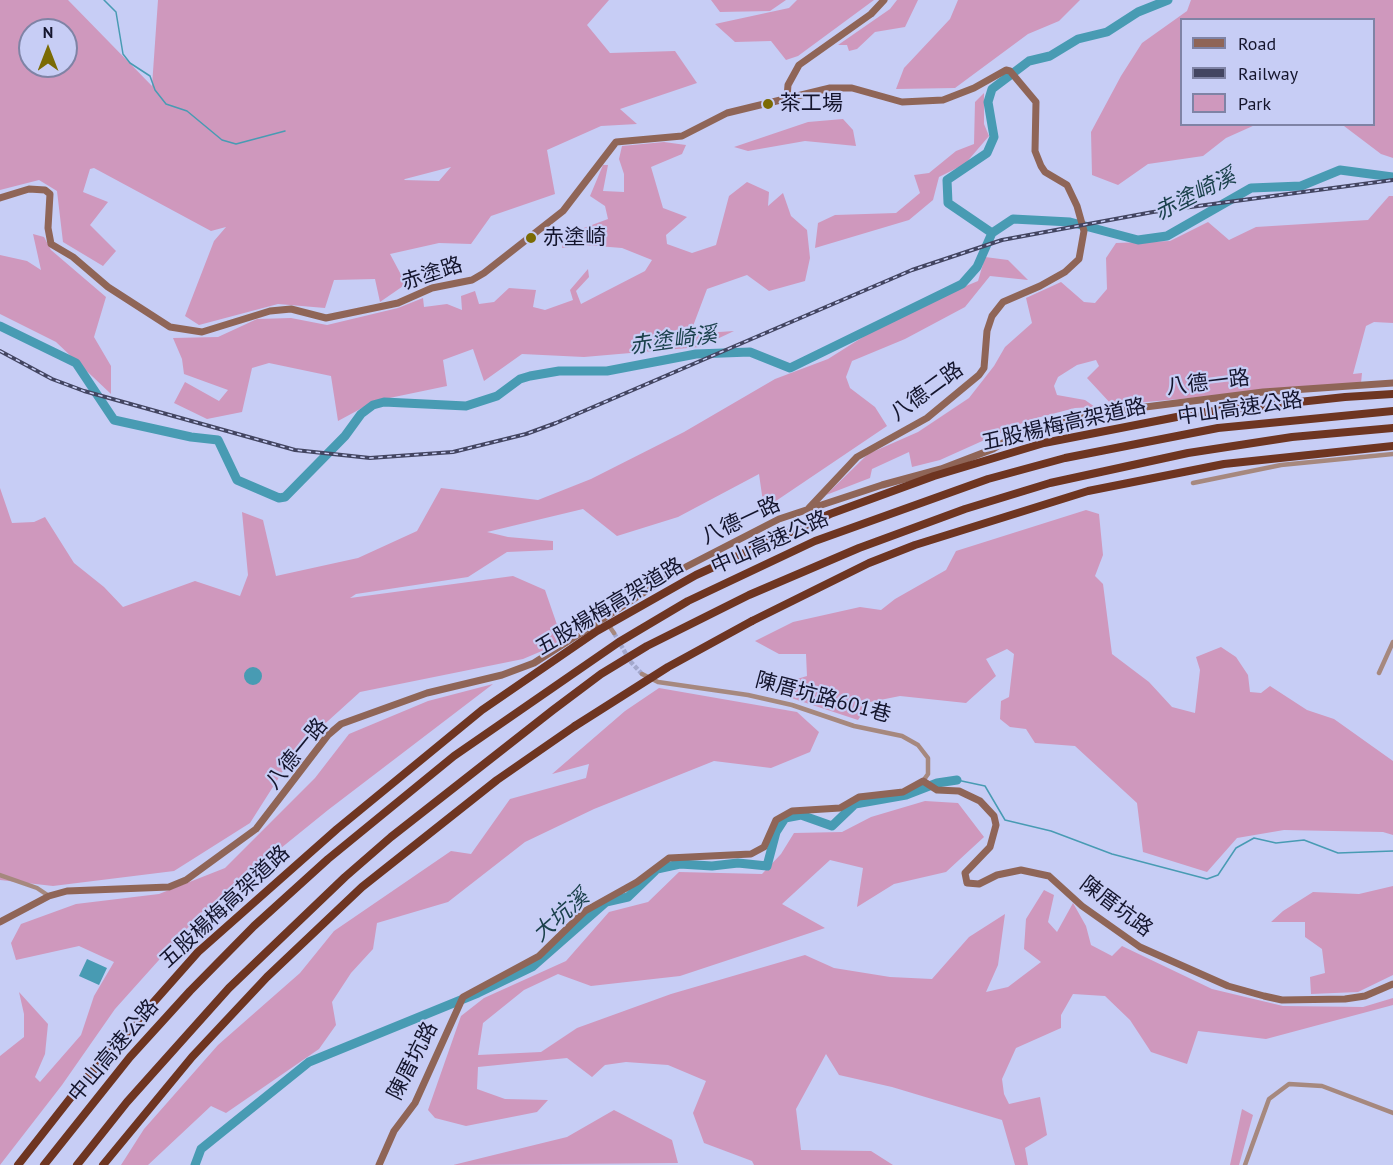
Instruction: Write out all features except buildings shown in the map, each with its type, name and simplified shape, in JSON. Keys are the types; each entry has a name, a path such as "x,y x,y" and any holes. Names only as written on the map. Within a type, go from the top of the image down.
{"highway":[{"name":"五股楊梅高架道路","path":"18,1165 83,1082 198,952 337,829 482,710 597,631 696,575 830,514 934,476 1044,443 1197,413 1393,394"},
{"name":"中山高速公路","path":"44,1165 130,1057 190,991 254,926 328,859 453,756 619,642 688,601 816,541 988,478 1065,458 1218,428 1393,411"},
{"name":"中山高速公路","path":"78,1165 127,1102 229,988 345,877 391,837 601,674 647,646 740,600 859,548 965,509 1050,483 1188,453 1292,437 1393,428"},
{"path":"103,1165 192,1057 267,977 362,887 497,780 658,672 752,621 869,563 976,525 1088,491 1203,468 1393,446"}],"street":[{"path":"787,97 788,85 799,65 871,14 884,0"},
{"name":"八德二路","path":"787,97 842,87 902,102 927,102 960,95 1006,70 1010,71 1036,102 1035,151 1041,166 1045,172 1067,185 1084,231 1079,259 1065,272 1040,286 1010,297 997,308 987,331 986,357 979,375 927,418 857,457 809,508"},
{"name":"赤塗路","path":"0,198 29,189 45,190 50,194 48,228 51,244 73,257 108,287 170,327 202,332 270,310 291,309 326,318 398,303 432,288 472,280 484,273 563,211 616,142 682,136 727,113 787,97"},
{"name":"八德一路","path":"0,922 49,896 67,891 169,887 186,880 256,829 275,808 316,751 341,724 427,693 502,675 534,663 714,550 809,508 941,469 993,449 1026,429 1066,417 1263,392 1393,383"},
{"path":"1193,483 1281,465 1393,454"},
{"path":"604,619 614,633"},
{"path":"1379,673 1393,642"},
{"name":"陳厝坑路601巷","path":"642,674 658,682 748,695 792,705 854,726 902,736 918,745 928,758 928,774 924,782"},
{"name":"陳厝坑路","path":"379,1165 393,1131 415,1102 461,1000 539,956 585,911 637,882 669,858 759,852 768,839 776,820 792,811 840,808 859,797 903,792 924,782 932,788 959,792 974,798 994,816 996,825 990,847 965,873 967,883 974,885 997,875 1021,870 1049,876 1082,906 1140,947 1228,986 1264,996 1282,1000 1345,999 1365,996 1393,984"},
{"path":"0,875 37,888 49,896"},
{"path":"1245,1165 1269,1099 1289,1084 1322,1086 1393,1113"}],"green space":[{"path":"0,0 68,0 152,86 158,0 609,0 587,25 610,53 675,51 697,83 620,109 637,124 601,126 547,150 555,194 491,216 471,244 439,243 390,254 406,284 380,302 375,279 334,280 325,308 278,304 199,325 185,316 214,241 226,227 211,231 94,168 90,169 83,192 108,202 90,225 116,251 103,266 63,242 57,191 39,180 0,190","holes":["451,167 439,181 404,180"]},
{"path":"711,0 786,0 770,11 720,12"},
{"path":"797,0 874,0 798,56 786,60 771,41 735,42 715,24 789,8"},
{"path":"897,0 918,0 905,27 875,32 857,49 849,51 847,45 838,45 890,9"},
{"path":"958,0 1080,0 1059,21 1028,34 955,88 896,89 904,68 950,19"},
{"path":"1191,0 1393,0 1393,158 1381,154 1344,126 1375,126 1375,18 1180,18 1180,126 1253,126 1226,138 1203,156 1148,164 1118,185 1092,175 1091,132 1121,76 1142,43 1187,11"},
{"path":"984,93 984,124 989,136 965,164 939,177 933,200 909,220 815,248 818,223 835,215 896,213 920,193 914,175 929,173 956,151 974,144 975,102"},
{"path":"843,119 853,130 856,146 805,141 748,151 734,147 808,122"},
{"path":"664,142 686,145 682,154 651,167 663,208 687,217 666,235 667,244 692,253 716,245 729,196 747,182 769,192 768,206 783,193 791,216 807,230 810,258 805,281 769,291 747,275 707,289 690,334 734,331 700,347 584,357 522,354 484,381 473,349 443,360 447,386 375,401 338,421 331,376 269,363 252,368 242,412 207,419 174,403 185,382 219,401 228,390 184,374 182,359 173,338 218,337 257,319 291,318 327,325 398,308 423,298 424,307 447,304 462,310 461,296 475,291 479,304 494,302 509,288 536,290 533,307 545,310 573,300 570,290 588,269 589,277 576,291 581,304 645,271 652,260 622,248 585,245 562,248 565,235 608,219 605,206 590,196 603,165 608,165 603,191 624,192 624,174 619,159 622,146"},
{"path":"1389,196 1393,196 1393,323 1374,322 1366,326 1353,374 1362,373 1361,383 1112,405 1087,378 1099,366 1096,360 1077,365 1058,377 1054,386 1057,395 1085,400 1095,407 1075,408 1029,420 940,460 912,467 909,452 872,469 870,478 826,495 868,454 918,432 969,398 994,366 1005,347 1032,323 1026,298 1061,282 1084,302 1095,303 1107,289 1106,258 1116,243 1170,241 1208,222 1229,240 1256,227 1368,220"},
{"path":"33,234 44,237 51,250 106,297 94,337 111,366 111,394 56,342 0,314 0,255 27,261 41,270"},
{"path":"985,257 1008,260 1028,280 990,276 965,307 905,339 852,361 846,377 850,388 875,407 887,426 764,509 759,474 678,517 617,536 583,509 487,532 508,537 553,541 553,550 507,552 468,577 356,594 350,598 513,576 545,590 563,642 523,659 360,692 297,749 250,823 174,871 53,886 0,880 0,488 12,523 34,522 45,517 74,563 104,587 123,607 195,581 240,596 248,575 242,512 263,520 276,576 358,558 417,531 441,488 538,500 591,479 684,432 775,379 828,359 901,313 978,281"},
{"path":"1086,510 1099,514 1103,555 1095,576 1103,584 1112,654 1149,682 1172,707 1195,713 1200,670 1196,657 1221,647 1236,657 1248,675 1250,692 1261,693 1270,686 1307,710 1334,719 1393,761 1393,835 1383,832 1284,830 1237,838 1207,872 1143,852 1137,803 1075,746 1035,743 1026,729 1010,727 1000,719 1001,701 1009,697 1014,654 1007,649 986,659 996,676 966,703 900,696 870,702 858,720 776,693 787,682 807,676 806,654 779,654 755,641 793,622 860,607 881,610 895,599 946,570 956,551"},
{"path":"493,684 328,810 202,912 115,1009 62,1085 0,1165 0,1056 24,1037 24,1014 19,992 48,1024 45,1054 35,1077 40,1082 81,1035 94,996 114,962 79,946 16,960 11,943 21,924 76,904 159,894 225,868 315,778 349,734 428,701"},
{"path":"659,688 797,712 819,732 810,752 771,768 714,761 594,809 525,842 448,902 377,923 373,949 351,973 332,1002 336,1025 319,1049 226,1113 211,1106 148,1165 121,1165 144,1129 218,1045 300,973 334,931 451,851 471,854 510,799 586,778 589,764 552,774 625,711"},
{"path":"925,801 958,803 984,837 946,872 894,884 857,907 863,868 830,860 782,904 825,928 680,976 591,986 558,974 524,990 483,1023 478,1055 541,1052 577,1028 671,994 805,955 834,968 890,977 932,979 969,937 1005,914 998,965 986,992 1008,987 1041,962 1024,949 1026,919 1044,890 1054,895 1048,922 1057,932 1073,903 1086,926 1091,945 1112,956 1122,946 1212,989 1283,1006 1363,1007 1393,998 1393,1005 1266,1039 1198,1031 1187,1064 1151,1052 1130,1020 1105,996 1073,994 1061,1015 1061,1028 1016,1048 1002,1079 1004,1094 1009,1104 1040,1097 1047,1135 1025,1148 1028,1165 1015,1165 1002,1120 892,1087 839,1075 826,1054 796,1109 801,1150 871,1151 893,1165 754,1165 752,1161 704,1143 693,1113 706,1081 668,1065 626,1062 605,1065 592,1077 567,1058 478,1067 477,1089 505,1099 548,1100 537,1112 466,1126 435,1118 428,1110 461,1016 484,998 566,961 609,912 648,902 679,872 762,874 781,854 794,833 842,832 871,817"},
{"path":"1393,886 1393,975 1358,992 1311,994 1310,977 1325,973 1322,949 1305,937 1305,922 1271,922 1283,911 1313,892 1359,894"},
{"path":"1242,1109 1253,1115 1239,1165 1230,1165"},
{"path":"614,1110 672,1140 678,1163 453,1165 567,1137"}],"water":[{"path":"249,667 257,667 262,672 260,683 249,685 244,680 244,672"},
{"path":"87,959 107,968 99,985 79,976"}],"waterway":[{"path":"104,0 116,12 123,54 130,63 150,76 155,90 166,104 187,111 222,140 236,144 285,131"},
{"path":"992,233 948,203 947,180 987,153 994,137 988,102 992,89 1029,61 1050,56 1078,39 1107,32 1138,12 1168,0"},
{"name":"赤塗崎溪","path":"0,326 76,363 114,420 191,437 218,440 237,480 279,498 285,497 345,436 361,414 373,405 384,402 466,406 497,396 520,379 530,376 559,371 607,371 696,354 750,352 790,368 962,284 977,267 992,233 1013,219 1070,222 1138,240 1167,236 1251,188 1301,186 1340,170 1393,177"},
{"path":"957,780 985,786 1005,820 1051,831 1112,854 1207,879 1218,875 1236,848 1254,838 1276,843 1304,840 1338,853 1393,851"},
{"name":"大坑溪","path":"195,1165 201,1149 309,1062 478,993 532,967 606,902 628,897 657,869 680,864 712,866 738,863 767,866 776,832 785,818 801,815 832,826 855,804 906,795 937,783 957,780"}],"tunnel":[{"path":"614,633 630,661 642,674"}],"railway":[{"path":"0,351 52,379 84,391 295,450 370,458 453,452 526,434 556,423 912,270 1002,240 1153,212 1393,180"}],"place":[{"name":"茶工場","path":"768,104"},
{"name":"赤塗崎","path":"531,238"}]}
